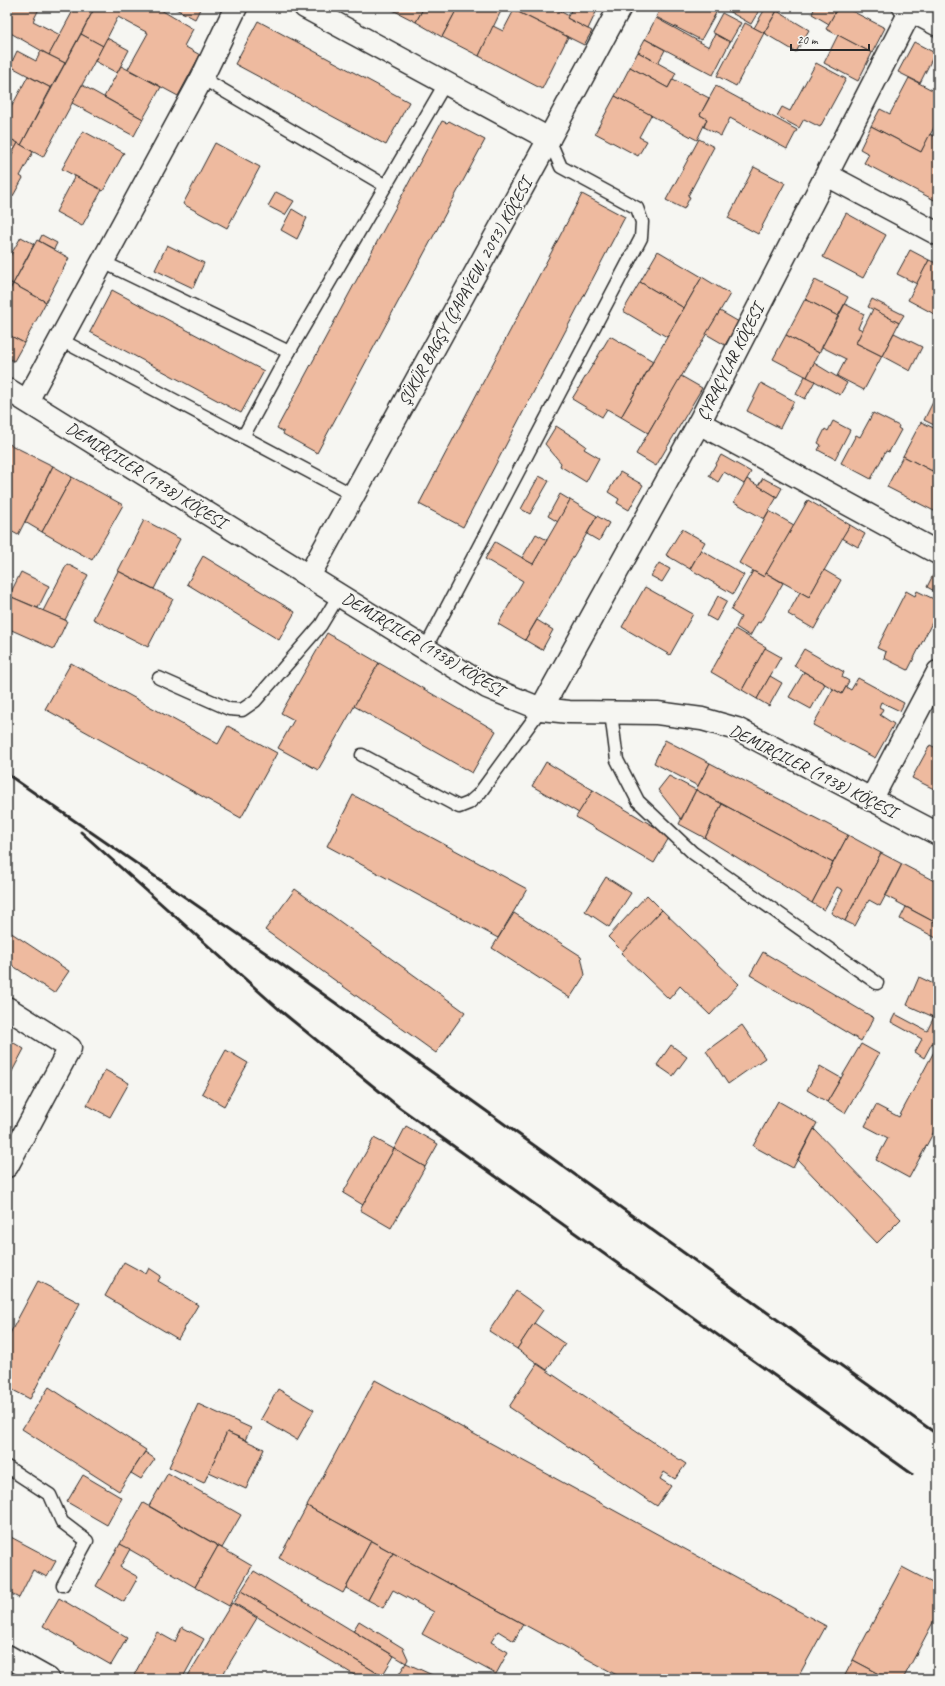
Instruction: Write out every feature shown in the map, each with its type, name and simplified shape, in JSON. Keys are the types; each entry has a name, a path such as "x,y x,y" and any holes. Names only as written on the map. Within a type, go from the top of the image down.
{"street":[{"path":"28,401 202,78 236,7"},
{"path":"305,7 446,82 549,140"},
{"name":"ŞÜKÜR BAGŞY (ÇAPAÝEW, 2093) KÖÇESI","path":"309,576 549,140 620,7"},
{"path":"908,9 938,25"},
{"name":"ÇYRAÇYLAR KÖÇESI","path":"541,709 699,423 827,175 908,9"},
{"path":"827,175 938,234"},
{"name":"DEMIRÇILER (1938) KÖÇESI","path":"7,389 339,595 426,647 487,687 541,709 611,713 657,713 702,719 737,729 938,834"},
{"path":"699,423 938,553"},
{"path":"871,800 938,672"},
{"path":"7,1008 70,1048 7,1166"},
{"path":"7,1656 48,1679"}],"lane":[{"path":"202,78 386,186"},
{"path":"243,437 289,352 446,82"},
{"path":"426,647 641,238 642,222 637,208 561,167 549,140"},
{"path":"103,262 289,352"},
{"path":"61,340 353,495"},
{"path":"159,678 229,709 242,710 255,701 284,670 321,625 339,595"},
{"path":"362,755 459,807 469,803 479,794 541,709"},
{"path":"611,713 617,760 638,801 693,853 877,983"},
{"path":"7,1467 50,1495 62,1522 87,1541 64,1585"}],"building":[{"path":"7,7 40,7 33,21 60,35 49,55 7,31"},
{"path":"75,7 95,7 65,63 49,55"},
{"path":"95,7 156,7 193,29 184,46 200,55 178,96 128,69 148,33 118,17 103,46 81,34"},
{"path":"172,7 201,7 195,19"},
{"path":"387,7 424,7 416,22"},
{"path":"424,7 458,7 442,37 416,22"},
{"path":"458,7 492,7 501,11 479,56 442,37"},
{"path":"515,7 552,7 569,16 567,18 592,31 584,45 514,10"},
{"path":"573,7 598,8 588,29 567,18"},
{"path":"661,7 711,7 717,11 701,40 656,17"},
{"path":"721,7 761,7 751,24"},
{"path":"766,7 779,7 764,33 754,28"},
{"path":"815,7 838,7 829,24 812,14"},
{"path":"838,7 844,7 885,28 872,53 826,29"},
{"path":"514,10 568,37 542,89 479,56 493,26 503,31"},
{"path":"777,11 809,30 796,52 764,33"},
{"path":"722,13 741,23 730,42 712,32"},
{"path":"656,18 709,47 715,34 730,42 713,75 645,39"},
{"path":"258,21 409,102 386,145 235,64"},
{"path":"745,23 764,33 736,86 717,76"},
{"path":"81,34 103,46 43,157 21,145"},
{"path":"838,35 872,53 858,81 824,63"},
{"path":"107,38 129,50 117,73 95,61"},
{"path":"645,39 665,50 658,63 638,52"},
{"path":"914,42 935,53 920,83 898,72"},
{"path":"17,51 36,61 41,51 65,63 51,88 10,66"},
{"path":"638,52 676,73 668,88 630,67"},
{"path":"816,63 846,79 820,127 804,119 799,128 777,116 782,107 790,111"},
{"path":"121,66 161,87 143,119 104,97"},
{"path":"630,67 668,88 673,79 709,98 700,115 707,119 697,140 615,96"},
{"path":"28,76 51,88 21,145 7,137 7,115"},
{"path":"909,78 938,93 938,120 921,152 871,126 880,109 890,114"},
{"path":"82,85 143,119 134,136 72,103"},
{"path":"716,86 797,130 787,149 730,118 721,136 704,127 707,119 700,115"},
{"path":"615,96 651,115 639,137 647,141 638,156 595,133"},
{"path":"442,121 447,123 449,121 485,140 317,453 283,434 284,432 277,428"},
{"path":"871,126 921,152 930,134 936,137 938,133 938,202 864,163 869,154 860,149"},
{"path":"83,131 124,153 103,191 62,169"},
{"path":"7,137 18,143 7,163"},
{"path":"699,139 714,147 688,196 690,197 684,209 666,200"},
{"path":"18,143 33,152 20,176 23,178 13,196 7,192 7,163"},
{"path":"215,143 260,167 227,228 183,204"},
{"path":"754,167 785,183 758,234 728,218"},
{"path":"75,176 102,190 82,226 56,212"},
{"path":"276,192 294,201 285,215 268,206"},
{"path":"582,194 625,217 463,527 419,504"},
{"path":"292,209 307,218 297,239 281,230"},
{"path":"846,213 886,235 863,278 823,257"},
{"path":"42,235 57,243 54,249 39,241"},
{"path":"21,237 34,244 13,284 7,281 7,254 10,256"},
{"path":"37,240 69,258 46,302 13,284"},
{"path":"167,245 204,263 193,288 155,270"},
{"path":"910,250 929,260 917,284 897,274"},
{"path":"658,251 702,277 684,308 640,282"},
{"path":"929,260 938,264 938,316 908,300"},
{"path":"702,277 730,294 648,433 621,417"},
{"path":"815,280 848,297 838,316 805,299"},
{"path":"7,281 13,284 7,295"},
{"path":"640,282 684,308 667,337 623,311"},
{"path":"13,284 46,302 24,343 7,334 7,295"},
{"path":"112,290 264,371 241,413 90,332"},
{"path":"805,299 838,316 819,353 786,335"},
{"path":"872,299 904,315 899,323 868,307"},
{"path":"845,304 864,314 858,328 863,330 856,343 882,356 864,390 837,376 846,359 822,347"},
{"path":"873,309 899,323 882,356 856,343"},
{"path":"720,311 739,322 725,345 706,334"},
{"path":"894,333 922,347 910,371 882,356"},
{"path":"7,334 24,343 14,361 7,358"},
{"path":"786,335 819,353 807,377 773,359"},
{"path":"610,336 653,361 621,417 607,409 602,417 572,399"},
{"path":"814,363 847,383 840,395 807,377"},
{"path":"681,376 702,388 656,466 636,454"},
{"path":"805,376 815,381 805,399 796,394"},
{"path":"761,383 794,401 780,428 747,411"},
{"path":"938,392 938,427 924,420"},
{"path":"873,413 899,426 898,428 901,430 889,452 886,451 871,479 841,463 856,435 860,437"},
{"path":"833,421 850,430 835,459 818,450 821,445 818,443 825,429 828,431"},
{"path":"921,422 938,430 938,459 932,471 903,456"},
{"path":"556,426 586,446 584,449 599,458 586,482 560,466 561,463 545,444"},
{"path":"7,443 53,466 18,535 7,529"},
{"path":"721,455 751,472 744,484 724,472 718,482 709,476"},
{"path":"903,456 938,474 938,508 936,512 887,487"},
{"path":"53,466 72,477 42,532 25,522"},
{"path":"620,472 643,485 629,510 617,503 619,499 608,492"},
{"path":"539,476 549,481 530,514 521,509"},
{"path":"72,477 123,505 92,560 42,532"},
{"path":"763,478 782,488 777,497 758,486"},
{"path":"747,479 777,497 764,519 734,502"},
{"path":"560,494 570,500 558,522 548,516"},
{"path":"570,500 597,516 525,640 498,624 523,581 485,559 495,542 533,564"},
{"path":"808,500 850,525 809,597 766,573"},
{"path":"769,511 794,525 764,577 739,563"},
{"path":"597,516 609,523 599,541 587,534"},
{"path":"144,520 180,539 154,589 118,571"},
{"path":"850,525 865,534 858,547 842,538"},
{"path":"682,529 705,542 690,569 666,555"},
{"path":"536,534 547,540 533,564 522,558"},
{"path":"701,550 744,575 733,594 690,569"},
{"path":"203,556 295,612 279,640 187,584"},
{"path":"659,563 670,569 662,582 651,576"},
{"path":"67,564 88,575 65,620 43,611"},
{"path":"824,570 841,580 814,629 788,614 800,592 809,597"},
{"path":"118,571 173,599 148,647 93,619"},
{"path":"753,571 764,577 766,573 783,583 760,623 758,622 750,636 736,627 741,617 731,610"},
{"path":"21,572 49,586 38,608 9,596"},
{"path":"933,575 938,578 938,593 927,587"},
{"path":"645,587 693,614 670,655 622,627"},
{"path":"906,591 915,596 917,591 938,601 938,611 908,670 884,658 886,652 877,648"},
{"path":"7,595 67,621 54,649 7,628"},
{"path":"718,596 727,601 716,621 707,616"},
{"path":"537,620 553,630 542,650 525,640"},
{"path":"735,629 766,647 742,690 711,672"},
{"path":"327,633 379,663 318,770 278,748 294,720 281,713"},
{"path":"765,648 781,657 757,699 742,690"},
{"path":"804,649 844,672 842,677 849,681 842,694 794,666"},
{"path":"71,663 218,744 228,726 277,753 241,818 45,709"},
{"path":"379,663 496,731 472,773 354,706"},
{"path":"804,672 825,684 811,709 789,697"},
{"path":"770,676 782,683 769,706 757,699"},
{"path":"858,678 904,703 900,711 881,702 879,707 883,709 880,715 894,724 875,758 813,725 833,689 842,694 846,687 851,690"},
{"path":"665,740 710,763 698,786 654,763"},
{"path":"930,745 938,749 938,791 912,778"},
{"path":"546,762 593,790 579,813 532,786"},
{"path":"710,763 848,835 833,863 696,790"},
{"path":"669,776 696,790 681,819 658,790"},
{"path":"593,790 670,836 654,863 576,817"},
{"path":"696,790 722,804 705,838 679,824"},
{"path":"353,795 527,889 498,938 327,846"},
{"path":"722,804 833,863 812,903 705,838"},
{"path":"848,835 881,853 845,921 831,913 843,890 837,887 824,910 812,903"},
{"path":"881,853 902,864 880,906 869,900 855,926 845,921"},
{"path":"902,864 938,883 938,924 886,896"},
{"path":"606,877 631,893 609,927 585,911"},
{"path":"295,889 465,1012 436,1053 265,930"},
{"path":"647,895 662,910 623,952 608,937"},
{"path":"906,907 938,924 938,939 900,919"},
{"path":"662,910 739,984 710,1015 680,986 669,999 621,953"},
{"path":"514,913 581,956 585,975 570,998 492,948"},
{"path":"7,930 69,971 54,993 7,962"},
{"path":"763,952 874,1018 861,1041 750,975"},
{"path":"919,977 938,986 938,1019 907,1005"},
{"path":"895,1014 927,1031 934,1017 938,1019 938,1124 909,1178 876,1160 888,1138 865,1126 876,1105 899,1117 937,1046 932,1043 924,1058 915,1052 922,1039 891,1022"},
{"path":"742,1025 765,1058 728,1084 706,1051"},
{"path":"7,1039 24,1049 7,1081"},
{"path":"861,1044 879,1054 845,1113 827,1102"},
{"path":"671,1045 687,1057 673,1076 657,1065"},
{"path":"226,1050 248,1063 224,1106 202,1093"},
{"path":"820,1066 841,1078 827,1102 807,1090"},
{"path":"105,1070 129,1083 110,1117 87,1105"},
{"path":"778,1101 817,1123 793,1168 753,1146"},
{"path":"406,1126 438,1144 425,1167 394,1149"},
{"path":"814,1129 901,1219 877,1243 798,1160"},
{"path":"374,1138 394,1149 363,1205 343,1193"},
{"path":"394,1149 425,1167 391,1228 360,1210"},
{"path":"124,1262 146,1274 149,1268 161,1276 158,1281 198,1305 178,1339 105,1296"},
{"path":"38,1281 80,1303 30,1399 7,1387 7,1339"},
{"path":"516,1291 543,1310 517,1349 489,1331"},
{"path":"534,1323 565,1344 547,1370 517,1349"},
{"path":"537,1364 686,1464 675,1479 664,1472 660,1479 671,1486 657,1506 509,1407"},
{"path":"375,1380 826,1626 797,1679 624,1679 307,1506"},
{"path":"49,1387 146,1450 119,1491 22,1429"},
{"path":"278,1389 314,1410 297,1440 261,1419"},
{"path":"198,1404 251,1428 245,1440 227,1432 204,1483 169,1467"},
{"path":"227,1432 264,1449 246,1489 209,1472"},
{"path":"145,1452 155,1459 141,1479 131,1473"},
{"path":"168,1473 241,1515 222,1548 149,1506"},
{"path":"83,1475 122,1498 107,1525 67,1502"},
{"path":"143,1503 218,1546 195,1587 120,1544"},
{"path":"307,1506 371,1541 343,1593 279,1558"},
{"path":"7,1535 56,1561 47,1577 33,1570 19,1598 7,1592"},
{"path":"371,1541 393,1553 368,1600 346,1588"},
{"path":"120,1544 130,1549 120,1567 138,1577 124,1602 96,1586"},
{"path":"218,1546 252,1566 229,1606 195,1587"},
{"path":"393,1553 523,1624 514,1641 498,1631 491,1642 508,1652 496,1674 422,1634 434,1612 393,1590 383,1608 368,1600"},
{"path":"902,1567 938,1586 938,1613 903,1679 889,1679 853,1660"},
{"path":"254,1571 394,1656 382,1676 241,1591"},
{"path":"241,1591 382,1676 381,1679 361,1679 234,1603"},
{"path":"59,1598 127,1638 111,1665 43,1626"},
{"path":"232,1603 257,1618 220,1679 186,1679"},
{"path":"359,1621 403,1648 408,1659 406,1663 353,1631"},
{"path":"182,1627 204,1639 182,1679 140,1679 134,1675 157,1632 175,1642"},
{"path":"853,1660 889,1679 843,1679"},
{"path":"406,1663 441,1679 396,1679"}],"railway":[{"path":"7,774 270,956 938,1435"},
{"path":"81,832 282,1012 400,1108 912,1474"}]}
